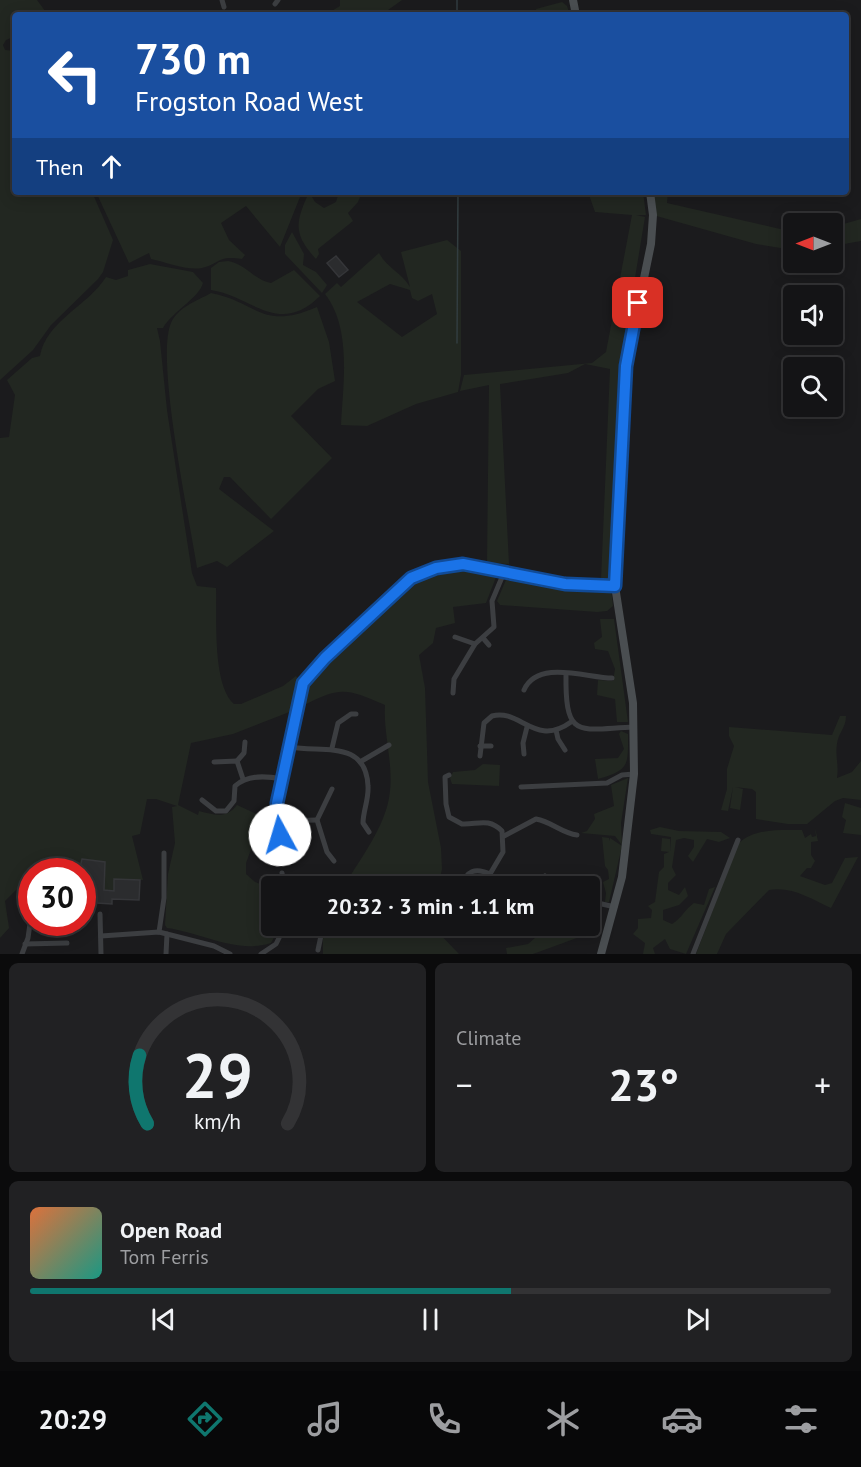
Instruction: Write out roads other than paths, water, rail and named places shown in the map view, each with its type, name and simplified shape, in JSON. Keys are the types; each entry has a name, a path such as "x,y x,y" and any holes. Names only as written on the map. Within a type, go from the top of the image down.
{"main road":[{"path":"602,954 615,907 628,833 634,774 634,727 615,586 626,366 651,244 653,215 650,195"}],"street":[{"path":"222,0 224,7"},
{"path":"272,861 278,849 277,803 291,747 303,683 403,585 420,573 454,564 505,570 565,584 615,586"},
{"path":"453,693 451,677 475,644 494,627 493,600 505,570"},
{"path":"455,637 475,644"},
{"path":"483,638 489,645"},
{"path":"524,690 528,682 542,674 609,678 607,669"},
{"path":"566,674 566,698 571,723"},
{"path":"521,679 528,682"},
{"path":"332,748 338,723 351,714 356,714"},
{"path":"480,756 484,723 492,716 505,715 527,727 556,730 571,723"},
{"path":"571,723 584,730 634,727"},
{"path":"526,751 527,727"},
{"path":"556,730 558,745 566,750"},
{"path":"214,762 237,761 244,753 245,742"},
{"path":"360,762 389,745"},
{"path":"480,746 491,746"},
{"path":"291,747 306,750 332,748 344,750 360,762 368,784 363,823 369,832"},
{"path":"237,761 243,779"},
{"path":"521,787 607,783 622,775 634,774"},
{"path":"449,775 445,777 449,817 462,824 482,821 490,823 498,827 504,836 503,852 490,874 477,870 470,872 468,876"},
{"path":"202,800 216,810 226,811 234,801 235,786 243,779 265,776 282,779"},
{"path":"332,789 317,820 327,852 334,861"},
{"path":"504,836 536,819 559,827 566,834 577,835"},
{"path":"278,821 317,820"},
{"path":"693,954 738,840"},
{"path":"159,932 164,898 165,852"},
{"path":"600,904 615,907"},
{"path":"100,914 101,954"},
{"path":"101,936 159,932 214,946 230,954"},
{"path":"166,954 167,934"},
{"path":"22,954 27,936"},
{"path":"264,954 281,936"},
{"path":"318,950 321,936"},
{"path":"25,944 63,943"},
{"path":"212,954 214,946"}],"waterway":[{"path":"457,0 457,12"},
{"path":"457,343 458,195"}]}
